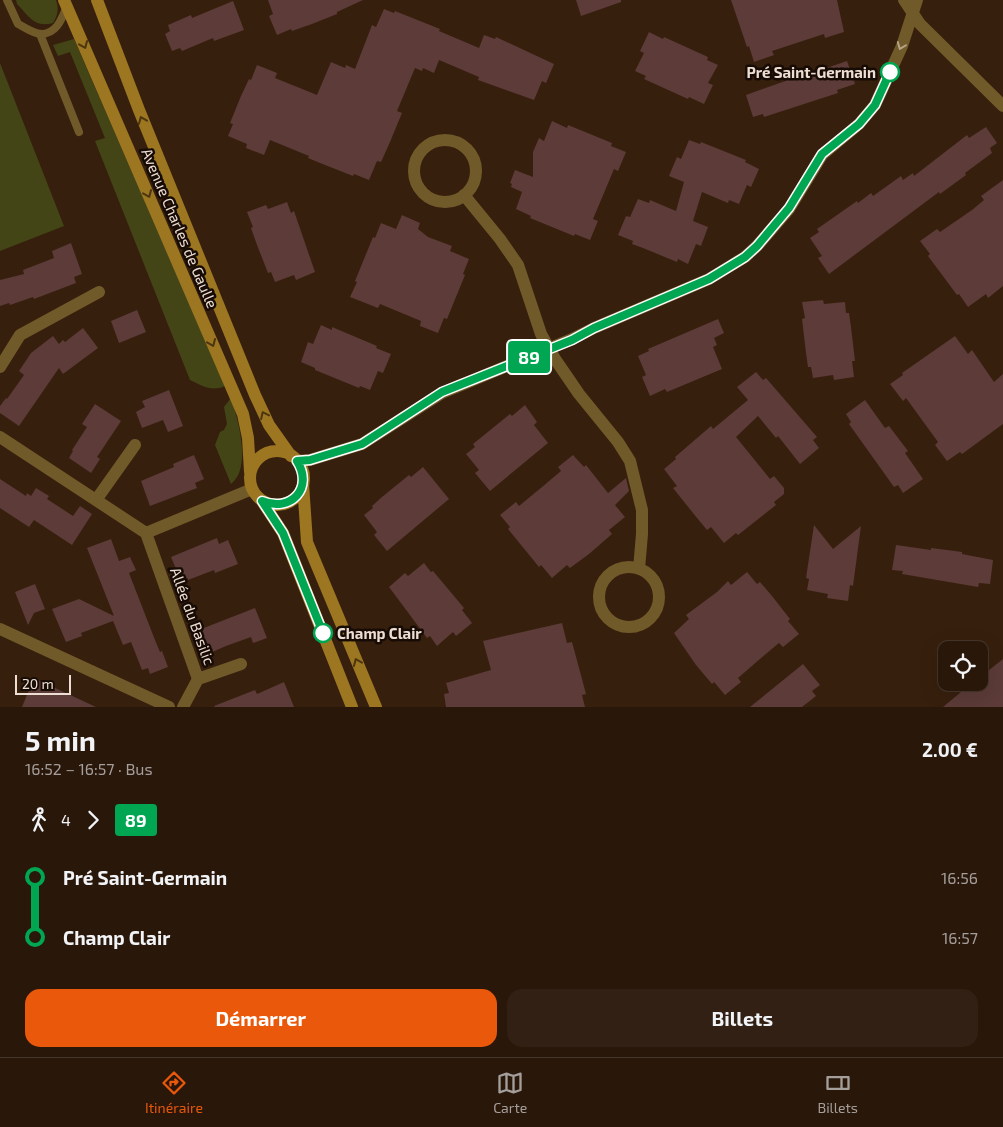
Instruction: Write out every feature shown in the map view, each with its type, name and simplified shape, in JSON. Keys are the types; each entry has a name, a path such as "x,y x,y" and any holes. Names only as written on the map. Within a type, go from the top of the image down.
{"main road":[{"name":"Avenue Charles de Gaulle","path":"97,0 139,110 255,395 269,425 294,458 304,476 307,542 376,707"},
{"name":"Avenue Charles de Gaulle","path":"66,3 242,414 248,438 252,489"},
{"path":"250,472 259,458 267,453 275,451 284,452 294,458"},
{"path":"262,501 279,505 287,503 300,492 303,484"},
{"path":"252,489 283,533 352,707"}],"street":[{"path":"904,0 920,24 1003,106"},
{"path":"294,458 310,460 362,444 442,392 550,348 709,279 745,257 757,246 789,208 822,154 859,124 875,105 902,46 917,0"},
{"path":"452,140 468,150 474,159 476,169 475,179 471,188 464,195 455,200 444,202 434,200 421,191 414,174 414,164 418,154 425,147 433,142 452,140"},
{"path":"464,195 500,238 518,265 541,334 579,394 618,442 632,466 642,510 639,569"},
{"path":"0,367 20,335 99,292"},
{"path":"0,437 146,533 252,489"},
{"path":"96,500 135,445"},
{"name":"Allée du Basilic","path":"146,533 198,679 183,707"},
{"path":"625,568 639,569 652,577 656,584 659,600 657,609 652,617 638,626 631,628 616,625 605,615 601,608 600,593 602,586 606,579 618,570 625,568"},
{"path":"0,629 169,707"},
{"path":"198,679 241,664"}],"lane":[{"path":"7,0 18,24 40,34 52,31 60,23 66,3"},
{"path":"40,34 78,132"}],"shaded area":[{"path":"16,0 56,0 58,9 55,20 53,23 41,24 32,20 17,4"},
{"path":"74,39 225,386 211,388 190,380 95,141 105,138 70,52 58,56 53,45"},
{"path":"0,63 64,226 0,251"},
{"path":"231,398 240,430 242,455 241,467 237,477 231,484 215,445 220,432 224,430 227,424 224,407"}],"building":[{"path":"268,0 363,0 337,12 337,14 277,35 269,16 273,14"},
{"path":"576,0 621,0 621,2 581,16"},
{"path":"731,0 837,0 844,32 825,38 824,34 772,51 774,55 754,62"},
{"path":"233,1 244,30 214,41 213,38 182,51 180,48 172,51 165,34 170,31 168,25 191,15 192,18"},
{"path":"384,9 394,13 395,11 440,29 439,31 479,48 484,35 495,39 496,37 554,64 546,83 542,81 534,100 478,80 479,77 439,60 434,73 423,68 422,71 415,68 397,111 402,113 381,162 377,161 369,180 320,163 308,158 309,156 270,140 264,155 246,148 247,144 228,136 233,124 230,123 241,96 249,79 251,80 257,65 277,73 275,78 317,95 331,62 345,68 346,65 355,69 372,25 376,27"},
{"path":"649,32 708,57 707,60 718,65 708,83 713,85 704,104 689,97 688,99 644,79 646,76 635,71 644,53 640,51"},
{"path":"847,61 855,84 837,90 838,93 764,117 763,114 753,117 746,95"},
{"path":"552,121 567,128 568,125 612,143 611,146 626,152 618,171 614,169 593,219 598,221 590,240 575,234 574,236 530,218 531,216 516,209 522,192 511,187 512,184 510,183 515,170 533,177 533,152 539,138 544,141"},
{"path":"986,127 997,143 990,148 992,153 965,173 966,175 940,194 939,192 829,274 818,258 822,256 810,238 819,232 817,229 857,201 858,203 871,193 873,196 901,176 903,180 913,173 914,176 967,135 969,138"},
{"path":"689,140 700,144 701,142 746,160 745,162 759,169 751,187 747,185 739,204 729,200 728,203 702,192 693,221 708,227 701,246 696,244 688,264 678,259 677,262 632,244 633,241 618,235 626,216 630,217 638,199 649,203 650,200 676,211 684,182 669,176 677,157 681,159"},
{"path":"1003,180 1003,286 988,298 986,294 968,307 928,256 930,254 920,241 937,229 940,232 972,210 984,200 981,196"},
{"path":"287,202 291,213 294,211 315,272 296,280 294,275 275,282 271,272 268,273 247,212 266,205 268,209"},
{"path":"402,215 420,223 418,229 428,237 452,246 450,251 469,259 463,274 465,275 447,319 444,318 438,333 420,326 421,321 380,304 378,308 350,297 373,237 375,238 381,223 396,229"},
{"path":"71,243 82,274 74,277 76,283 34,299 33,297 10,305 9,303 0,306 0,280 24,274 23,270 54,258 52,251"},
{"path":"823,300 824,304 845,302 846,313 849,313 851,327 855,361 852,361 854,377 834,380 833,375 813,378 811,367 808,367 802,319 805,318 802,302"},
{"path":"137,310 146,332 119,343 111,321"},
{"path":"718,319 724,333 714,338 717,345 713,347 722,369 667,392 665,389 650,396 642,377 646,375 638,356 649,351 648,349"},
{"path":"321,325 332,330 332,327 391,354 383,373 378,371 370,390 360,386 359,388 315,370 315,368 301,362 308,342 313,344"},
{"path":"83,328 98,348 63,374 59,368 19,426 0,413 0,406 24,375 19,371 31,353 53,336 59,344 63,340 65,342"},
{"path":"955,336 968,354 972,350 994,382 1003,374 1003,424 962,454 960,452 947,461 935,445 938,442 906,398 903,401 890,384 903,375 902,373"},
{"path":"756,372 763,380 766,378 817,437 813,440 819,448 800,464 778,436 776,438 758,416 736,437 770,479 774,476 784,488 784,494 774,502 776,505 738,535 736,533 724,543 711,527 707,530 697,518 673,488 677,486 664,469 711,426 713,429 748,400 737,387"},
{"path":"169,390 183,426 168,432 163,420 142,428 136,412 145,407 142,401"},
{"path":"865,400 885,428 889,426 908,451 905,453 923,479 903,493 898,485 894,487 849,424 851,422 846,414"},
{"path":"95,404 121,421 97,457 100,459 91,473 69,458 87,427 82,424"},
{"path":"525,405 537,422 534,425 548,443 490,491 475,473 479,470 466,454 475,447 473,444 510,414 512,416"},
{"path":"194,455 204,479 195,483 197,488 150,506 141,481 174,467 173,464"},
{"path":"573,455 584,467 586,465 608,493 626,478 629,491 615,505 625,517 609,530 612,534 589,554 570,568 567,565 552,578 541,565 539,567 508,529 510,527 500,515 516,502 519,506 561,471 558,467"},
{"path":"423,467 449,499 387,551 374,535 377,532 364,515 409,475 411,477"},
{"path":"0,479 26,496 27,493 31,496 36,488 49,496 47,499 73,516 80,506 92,514 72,545 34,520 29,527 0,508"},
{"path":"814,525 833,549 861,526 853,586 850,585 848,601 827,598 828,594 807,590 809,579 806,578"},
{"path":"217,538 219,544 228,540 238,564 215,573 214,570 181,581 171,557"},
{"path":"111,539 119,561 130,557 136,570 129,573 155,640 160,652 162,651 168,667 150,674 148,668 142,670 131,642 123,645 113,621 81,633 82,636 66,642 52,609 79,599 114,616 87,548"},
{"path":"896,545 962,552 962,554 993,560 990,584 979,583 978,587 902,574 903,571 892,570"},
{"path":"424,563 464,608 462,610 472,623 456,636 453,632 437,646 430,636 427,638 389,587 405,573 408,576"},
{"path":"747,572 757,584 760,582 772,596 799,634 783,647 779,643 738,678 741,682 725,695 714,682 712,684 696,665 674,633 689,619 686,615 717,592 728,581 731,585"},
{"path":"35,584 45,609 34,613 28,625 15,592"},
{"path":"255,608 267,638 253,643 251,637 210,653 208,648 204,650 196,631"},
{"path":"562,623 567,643 572,642 586,694 582,695 585,707 446,707 444,694 449,693 446,683 491,670 483,641"},
{"path":"1003,659 1003,707 943,707 962,691 988,691 988,671"},
{"path":"803,664 820,685 812,691 816,696 802,707 750,707"},
{"path":"34,678 40,681 96,707 22,707"},
{"path":"284,682 294,707 214,706 255,690 257,694"}],"bus line":[{"name":"89","path":"323,633 283,533 262,501 279,505 294,499 300,492 304,476 302,468 297,461 310,460 362,444 442,392 572,340 594,328 709,279 745,257 757,246 789,208 822,154 859,124 875,105 890,72"}],"place":[{"name":"Pré Saint-Germain","path":"890,72"},
{"name":"Champ Clair","path":"323,633"}]}
